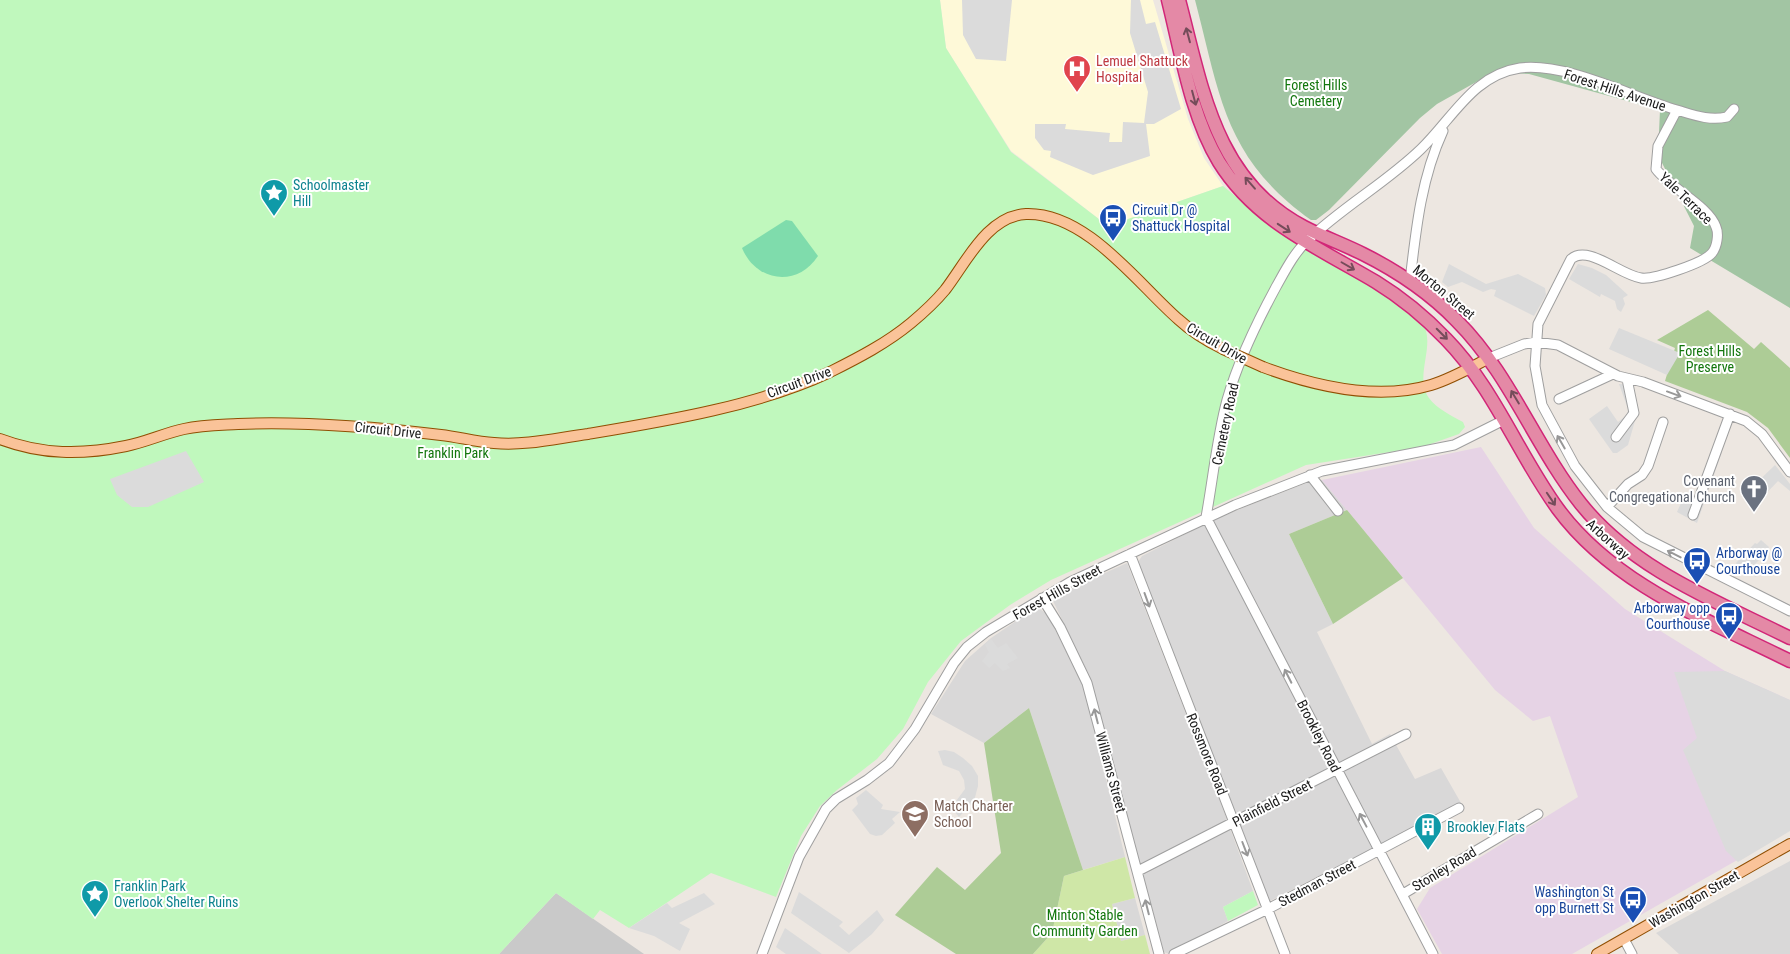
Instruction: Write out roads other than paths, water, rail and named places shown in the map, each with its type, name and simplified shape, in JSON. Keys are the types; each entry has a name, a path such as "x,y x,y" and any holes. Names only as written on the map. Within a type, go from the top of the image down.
{"highway":[{"path":"1168,0 1198,113 1219,162 1254,205 1278,224 1376,282 1409,305 1442,334 1471,368"},
{"name":"Morton Street","path":"1179,0 1210,114 1226,152 1242,175 1267,202 1291,219 1316,233 1372,258 1410,281 1450,314 1489,358"},
{"name":"Arborway","path":"1489,358 1564,480 1582,505 1609,534 1636,556 1660,572 1790,638"},
{"name":"Arborway","path":"1471,368 1553,502 1592,547 1643,586 1790,661"},
{"path":"1749,640 1757,630 1771,628"}],"main road":[{"name":"Circuit Drive","path":"0,439 28,448 63,454 88,453 128,446 180,430 203,426 332,424 444,435 495,443 534,442 685,417 805,382 832,371 880,345 906,328 936,299 994,228 1008,219 1025,214 1058,219 1086,235 1107,251 1184,325 1223,349 1263,367 1329,386 1386,391 1430,386 1489,358"},
{"name":"Washington Street","path":"1597,954 1790,844"}],"street":[{"name":"Forest Hills Avenue","path":"1316,233 1406,162 1450,117 1472,90 1500,73 1521,68 1543,68 1585,78 1703,118 1718,119 1727,117 1734,109"},
{"name":"Yale Terrace","path":"1536,342 1541,317 1571,259 1575,255 1590,254 1623,273 1651,278 1703,260 1712,253 1717,241 1716,228 1708,216 1683,192 1663,178 1656,169 1658,146 1677,110"},
{"name":"Forest Hills Avenue","path":"1410,281 1422,194 1432,156 1450,117"},
{"name":"Cemetery Road","path":"1206,517 1224,415 1233,382 1265,307 1294,256 1316,233"},
{"path":"1489,358 1518,346 1536,342 1558,345 1614,374 1730,414 1757,430 1790,472"},
{"name":"Arborway","path":"1536,342 1536,379 1546,415 1582,477 1607,507 1627,526 1650,541 1790,611"},
{"path":"1559,400 1614,374"},
{"path":"1616,437 1634,413 1627,379"},
{"path":"1693,515 1730,414"},
{"name":"Forest Hills Street","path":"762,954 799,857 826,810 836,799 889,763 915,729 954,663 967,647 986,632 1081,577 1206,517 1310,475 1354,463 1392,459 1454,445 1504,420"},
{"path":"1607,507 1628,484 1642,475 1648,466 1662,422"},
{"path":"1310,475 1338,510"},
{"name":"Brookley Road","path":"1206,517 1433,954"},
{"name":"Rossmore Road","path":"1130,554 1285,954"},
{"name":"Williams Street","path":"1042,598 1060,626 1088,683 1159,954"},
{"name":"Plainfield Street","path":"1138,871 1406,734"},
{"name":"Stedman Street","path":"1174,954 1268,909 1459,808"},
{"name":"Stonley Road","path":"1402,894 1538,814"},
{"path":"1624,939 1632,954"}],"place":[{"name":"Lemuel Shattuck Hospital","path":"1077,93"},
{"name":"Schoolmaster Hill","path":"274,217"},
{"name":"Circuit Dr @ Shattuck Hospital","path":"1113,242"},
{"name":"Covenant Congregational Church","path":"1754,513"},
{"name":"Arborway @ Courthouse","path":"1697,585"},
{"name":"Arborway opp Courthouse","path":"1729,640"},
{"name":"Match Charter School","path":"915,838"},
{"name":"Brookley Flats","path":"1428,851"},
{"name":"Franklin Park Overlook Shelter Ruins","path":"95,918"},
{"name":"Washington St opp Burnett St","path":"1633,924"}],"park label":[{"name":"Forest Hills Cemetery","path":"1316,94"},
{"name":"Forest Hills Preserve","path":"1710,360"},
{"name":"Franklin Park","path":"453,453"},
{"name":"Minton Stable Community Garden","path":"1085,924"}]}
